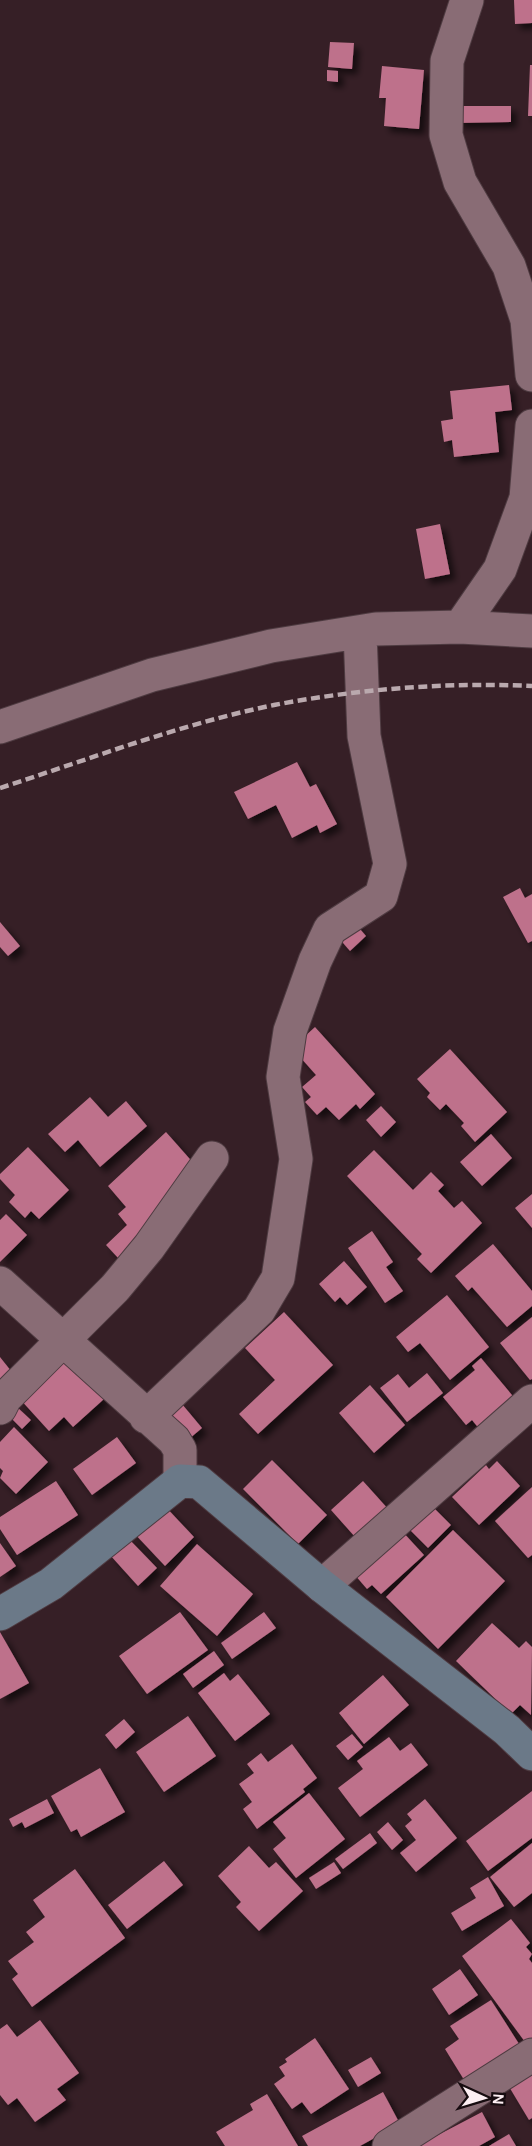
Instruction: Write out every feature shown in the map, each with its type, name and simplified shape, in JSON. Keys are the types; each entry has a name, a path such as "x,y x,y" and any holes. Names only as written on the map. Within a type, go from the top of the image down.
{"street":[{"path":"468,0 447,61 446,135 460,182 509,266 527,320 532,375"},
{"path":"460,627 500,569 526,498 532,426"},
{"path":"0,727 152,675 271,646 360,632 460,627 532,631"},
{"path":"146,1417 259,1310 278,1278 296,1159 283,1077 290,1031 315,962 330,929 381,896 390,864 364,736 360,632"},
{"path":"0,1408 6,1398 115,1288 149,1247 213,1158"},
{"path":"0,1283 174,1440 180,1450 180,1481"},
{"path":"322,1586 532,1401"},
{"path":"0,1614 51,1584 180,1481 199,1482 322,1586 507,1730 532,1754"},
{"path":"389,2146 532,2055"}],"building":[{"path":"514,0 532,0 532,23 515,24"},
{"path":"330,42 354,43 352,69 328,67"},
{"path":"530,65 532,65 532,116 528,116"},
{"path":"382,66 424,70 419,129 384,126 386,98 379,98"},
{"path":"327,70 338,71 338,82 327,81"},
{"path":"457,106 511,106 511,122 457,123"},
{"path":"509,385 512,410 495,412 499,452 454,457 452,440 444,442 441,421 453,419 450,391"},
{"path":"440,524 450,574 425,579 416,529"},
{"path":"297,762 310,787 316,784 337,824 320,833 317,825 292,838 276,805 248,819 234,792"},
{"path":"520,888 525,898 532,894 532,941 528,943 503,897"},
{"path":"0,922 20,946 8,956 0,947"},
{"path":"354,922 366,936 350,951 337,936"},
{"path":"315,1027 375,1094 360,1109 356,1104 339,1120 326,1107 317,1115 305,1102 311,1097 302,1087 316,1075 292,1048"},
{"path":"450,1049 507,1112 475,1142 461,1126 464,1123 446,1104 440,1110 427,1097 430,1093 417,1079"},
{"path":"90,1097 108,1117 126,1101 147,1126 100,1167 78,1140 65,1152 48,1134"},
{"path":"381,1106 396,1122 381,1137 366,1120"},
{"path":"166,1132 196,1166 120,1260 106,1245 127,1225 118,1214 126,1207 108,1186"},
{"path":"491,1134 512,1158 482,1186 460,1162"},
{"path":"28,1147 69,1190 39,1219 31,1211 25,1218 9,1202 15,1195 0,1179 0,1174"},
{"path":"374,1150 413,1190 431,1172 444,1185 438,1191 454,1208 462,1201 482,1223 431,1273 417,1259 422,1254 347,1176"},
{"path":"532,1194 532,1228 515,1208"},
{"path":"6,1214 27,1235 0,1262 0,1220"},
{"path":"372,1231 393,1262 386,1267 403,1291 385,1303 348,1248"},
{"path":"493,1244 532,1291 532,1306 507,1327 472,1287 468,1291 455,1276"},
{"path":"344,1261 367,1287 347,1305 340,1297 335,1302 319,1284"},
{"path":"447,1295 489,1347 450,1380 420,1343 408,1352 396,1337"},
{"path":"284,1312 333,1365 258,1434 239,1414 275,1380 245,1348"},
{"path":"532,1317 532,1379 530,1380 500,1343"},
{"path":"0,1357 15,1376 0,1393"},
{"path":"481,1358 517,1401 481,1431 472,1420 466,1425 443,1397 475,1370 472,1366"},
{"path":"53,1360 71,1363 104,1399 73,1427 64,1417 49,1431 19,1398"},
{"path":"427,1373 443,1393 407,1422 380,1388 398,1374 409,1388"},
{"path":"370,1385 405,1425 374,1453 339,1413"},
{"path":"182,1404 202,1428 183,1444 163,1420"},
{"path":"17,1407 31,1420 22,1429 8,1415"},
{"path":"14,1427 48,1462 16,1494 0,1478 3,1471 0,1468 0,1442"},
{"path":"117,1437 136,1463 92,1495 73,1469"},
{"path":"272,1460 327,1515 298,1544 243,1489"},
{"path":"497,1461 520,1486 479,1525 452,1497 486,1465 489,1469"},
{"path":"56,1481 78,1515 17,1555 0,1529 0,1517"},
{"path":"363,1481 389,1510 356,1538 331,1510"},
{"path":"532,1487 532,1555 528,1558 495,1521"},
{"path":"162,1503 194,1537 165,1566 133,1532"},
{"path":"429,1503 451,1525 428,1548 405,1525"},
{"path":"401,1530 424,1555 381,1594 372,1585 367,1589 354,1574"},
{"path":"453,1530 505,1581 438,1649 386,1597"},
{"path":"128,1538 157,1568 138,1586 110,1555"},
{"path":"0,1543 16,1566 0,1577"},
{"path":"197,1544 253,1594 217,1636 160,1586"},
{"path":"180,1612 208,1650 147,1694 119,1656"},
{"path":"264,1612 276,1628 232,1659 221,1643"},
{"path":"492,1623 519,1648 526,1641 532,1647 531,1715 520,1705 511,1714 456,1661"},
{"path":"0,1632 29,1683 0,1699"},
{"path":"214,1651 224,1665 193,1688 183,1674"},
{"path":"224,1673 230,1681 238,1674 270,1714 235,1741 198,1693"},
{"path":"383,1675 409,1705 364,1744 339,1713"},
{"path":"188,1716 216,1756 164,1792 136,1752"},
{"path":"124,1719 135,1732 116,1749 105,1735"},
{"path":"352,1734 363,1747 348,1760 336,1746"},
{"path":"389,1737 400,1751 411,1743 428,1765 360,1817 338,1788 363,1769 357,1761"},
{"path":"292,1744 317,1778 303,1789 305,1792 257,1829 243,1809 252,1802 239,1784 254,1773 247,1764 261,1753 268,1762"},
{"path":"100,1768 125,1812 81,1837 77,1829 71,1832 51,1796"},
{"path":"532,1791 532,1838 488,1871 466,1841"},
{"path":"309,1793 345,1839 296,1878 273,1849 286,1838 273,1822"},
{"path":"47,1799 54,1813 25,1828 22,1822 13,1827 9,1819"},
{"path":"425,1799 457,1838 416,1872 400,1853 416,1840 405,1826 412,1820 407,1814"},
{"path":"388,1822 403,1840 392,1850 377,1832"},
{"path":"370,1833 377,1843 343,1869 335,1859"},
{"path":"532,1843 532,1893 514,1907 490,1877"},
{"path":"249,1846 269,1868 276,1862 303,1891 259,1931 236,1907 241,1902 218,1876"},
{"path":"164,1861 183,1885 127,1929 108,1905"},
{"path":"334,1862 341,1873 316,1889 309,1878"},
{"path":"75,1869 125,1938 32,2007 12,1979 18,1974 8,1961 34,1942 26,1932 45,1917 33,1900"},
{"path":"488,1877 504,1906 462,1931 451,1913 476,1898 470,1888"},
{"path":"511,1919 530,1943 526,1947 532,1954 529,1959 532,1963 532,2042 528,2046 462,1956"},
{"path":"460,1969 478,1995 449,2015 432,1989"},
{"path":"491,2000 521,2047 466,2083 445,2049 459,2039 450,2026"},
{"path":"40,2020 79,2073 57,2089 66,2100 35,2122 17,2098 8,2105 0,2095 0,2029 7,2024 17,2037"},
{"path":"315,2038 349,2089 311,2114 302,2102 292,2109 274,2084 285,2076 279,2067 287,2062 285,2059"},
{"path":"371,2057 381,2073 358,2087 348,2070"},
{"path":"532,2070 532,2118 529,2120 508,2085"},
{"path":"383,2092 400,2124 360,2146 308,2146 302,2136"},
{"path":"267,2094 298,2146 225,2146 216,2132 253,2110 250,2104"},
{"path":"482,2112 495,2137 479,2146 417,2146"},
{"path":"509,2134 516,2146 489,2146"}],"railway":[{"path":"0,788 170,732 274,705 403,688 467,685 532,686"}]}
